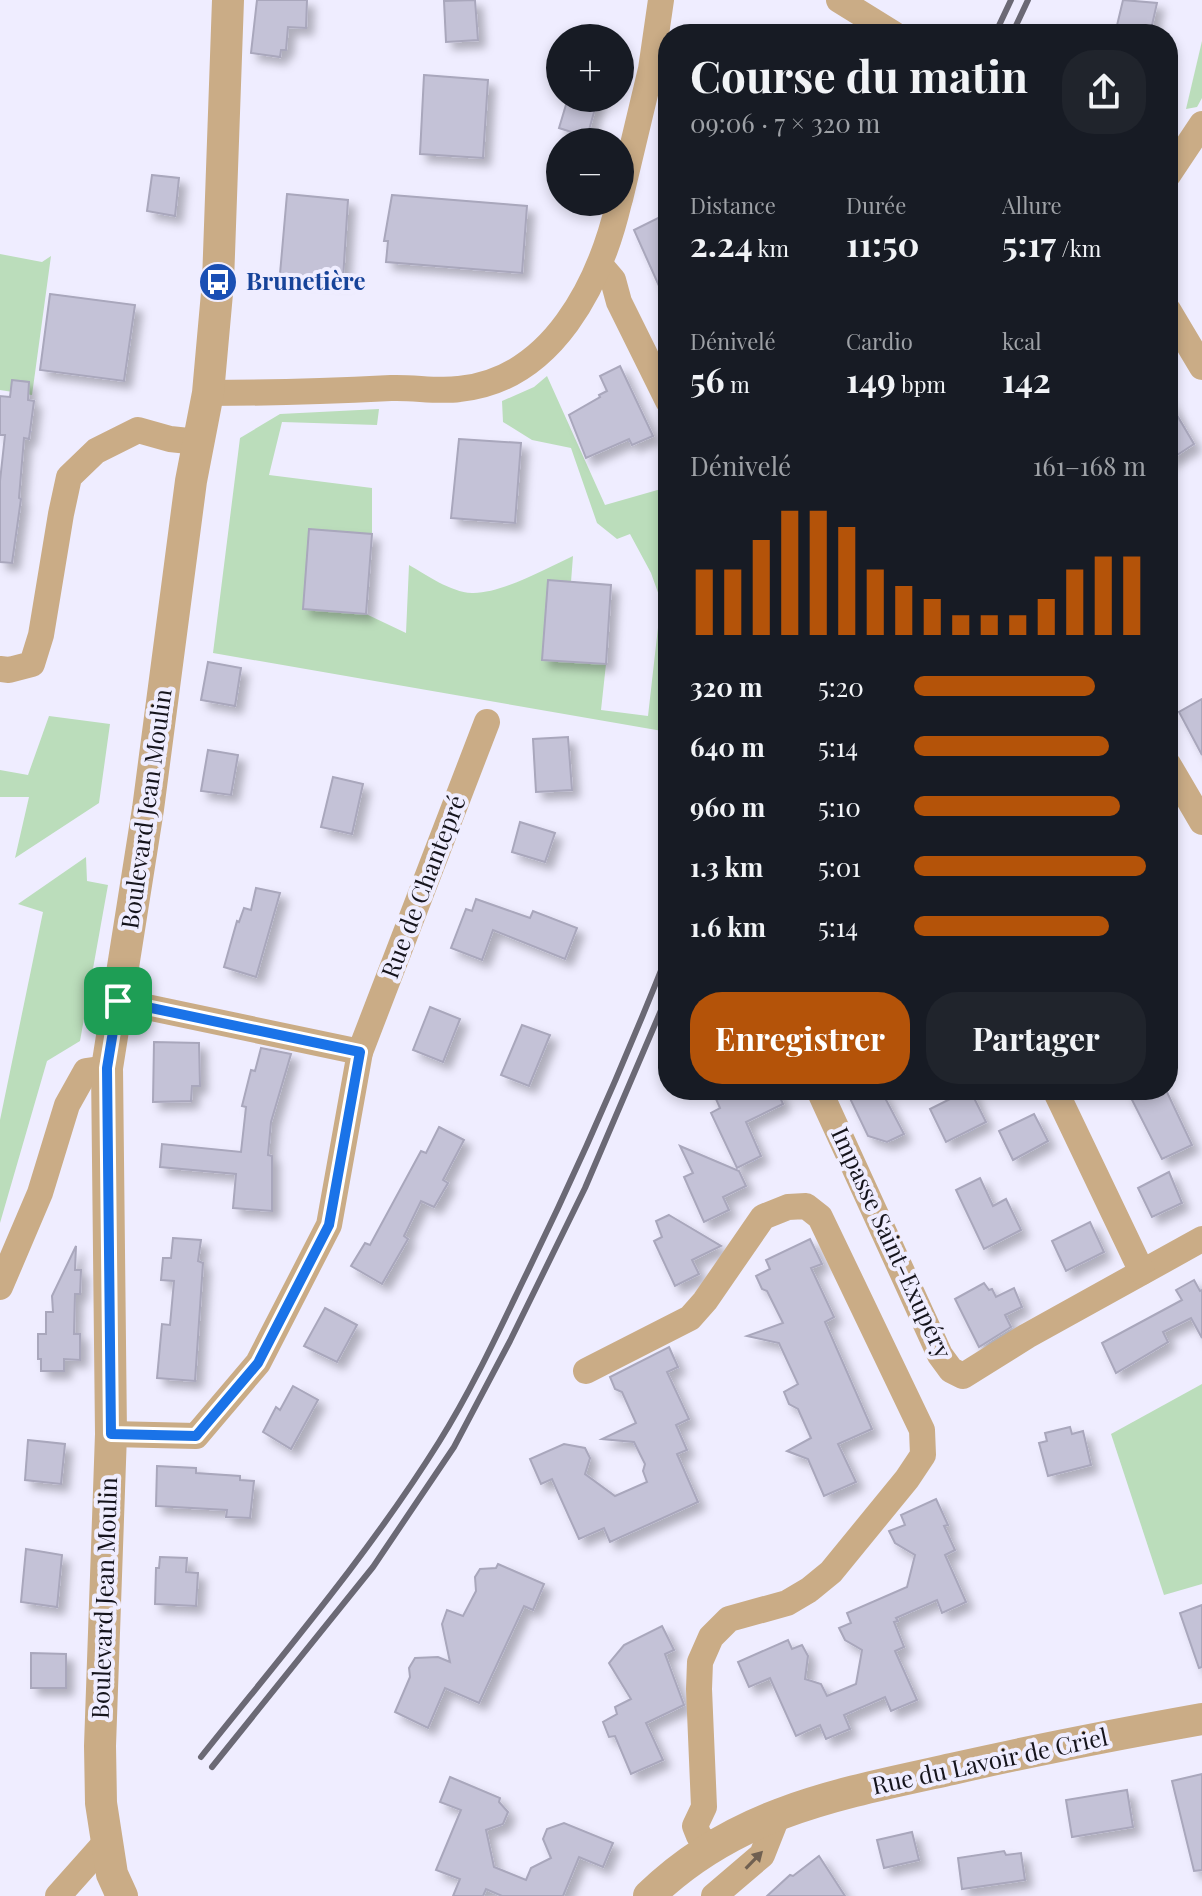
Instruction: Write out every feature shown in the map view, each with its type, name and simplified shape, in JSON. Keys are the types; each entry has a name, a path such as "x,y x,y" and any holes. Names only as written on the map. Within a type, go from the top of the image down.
{"street":[{"name":"Boulevard Jean Moulin","path":"122,1896 112,1874 101,1803 100,1746 111,1434 107,1068 198,442 208,393 218,282 228,0"},
{"path":"634,141 651,69 661,0"},
{"path":"839,0 878,24"},
{"path":"1178,160 1202,124"},
{"path":"208,393 288,394 402,387 458,389 488,382 518,369 560,333 582,300 601,266 615,216"},
{"path":"601,266 613,280 619,302 658,381"},
{"path":"1178,327 1202,367"},
{"path":"0,669 32,664 41,635 69,477 96,451 138,430 170,439 198,442"},
{"name":"Rue de Chantepré","path":"111,1434 196,1436 258,1363 329,1225 360,1052 487,722"},
{"path":"1178,781 1202,822"},
{"path":"118,1001 360,1052"},
{"path":"0,1287 40,1193 67,1105 86,1071 107,1068"},
{"name":"Impasse Saint-Exupéry","path":"824,1100 940,1355 951,1370 963,1376 1201,1240"},
{"path":"1060,1100 1142,1272"},
{"path":"586,1371 690,1318 763,1217 788,1207 806,1206 820,1217 922,1430 923,1455 831,1572 787,1603 729,1619 711,1637 700,1662 704,1807 695,1826 699,1836 710,1846"},
{"name":"Rue du Lavoir de Criel","path":"649,1896 669,1876 710,1846 779,1812 862,1789 1053,1746 1202,1719"},
{"path":"714,1896 762,1855 779,1812"},
{"path":"58,1896 107,1841"}],"green space":[{"path":"1202,41 1202,98 1197,107 1186,109"},
{"path":"0,254 42,262 51,256 32,395 0,390"},
{"path":"547,376 605,505 658,490 658,593 630,534 617,539 597,523 571,448 532,440 503,422 502,401 534,387"},
{"path":"379,409 377,425 282,422 269,475 372,488 372,534 309,529 303,609 366,614 406,633 409,565 447,586 472,593 510,585 573,556 571,582 548,581 542,660 606,664 601,710 648,716 658,628 658,730 213,653 240,438 280,414"},
{"path":"49,716 110,724 99,803 15,858 29,797 0,797 0,770 28,775"},
{"path":"86,857 87,881 108,885 80,1041 47,1061 0,1223 0,1120 43,912 18,904"},
{"path":"1202,1384 1202,1584 1164,1595 1111,1434"}],"building":[{"path":"257,0 307,0 306,28 288,27 286,50 281,50 280,57 251,53"},
{"path":"475,0 478,40 446,42 444,1"},
{"path":"1123,0 1157,3 1152,24 1117,24"},
{"path":"424,75 488,80 483,158 420,154"},
{"path":"564,112 594,112 590,128 559,128"},
{"path":"152,175 179,178 175,216 147,211"},
{"path":"287,194 348,200 343,279 280,274"},
{"path":"392,195 527,206 522,273 386,262 388,241 384,241"},
{"path":"658,218 658,284 634,230"},
{"path":"50,294 135,305 124,381 40,370"},
{"path":"620,366 653,436 632,445 629,439 586,458 569,415 607,391 600,376"},
{"path":"12,380 29,382 28,400 34,401 29,439 24,438 21,499 12,563 0,562 0,481 5,435 0,435 0,396 10,397"},
{"path":"1178,417 1194,444 1178,454"},
{"path":"459,439 521,443 515,523 451,518"},
{"path":"309,529 372,534 366,614 303,609"},
{"path":"548,580 611,585 606,664 542,660"},
{"path":"208,662 241,668 235,706 201,700"},
{"path":"1202,699 1202,755 1179,712"},
{"path":"568,737 572,790 536,792 533,739"},
{"path":"208,750 238,755 231,795 201,791"},
{"path":"333,777 363,784 352,834 321,827"},
{"path":"520,822 555,833 545,862 512,852"},
{"path":"256,888 280,893 256,977 224,967 237,921 244,908 251,910"},
{"path":"476,899 530,918 533,911 577,928 565,959 493,930 482,960 451,948 466,909 472,911"},
{"path":"430,1007 460,1019 443,1062 413,1050"},
{"path":"522,1025 550,1035 529,1086 501,1075"},
{"path":"154,1042 199,1043 200,1086 192,1086 191,1101 153,1102"},
{"path":"261,1048 291,1054 271,1122 268,1155 272,1156 272,1211 233,1208 236,1174 160,1167 162,1144 241,1152 246,1107 242,1106 251,1070 255,1071"},
{"path":"716,1100 781,1100 783,1104 746,1122 761,1156 737,1168 711,1113 720,1108"},
{"path":"851,1100 886,1100 904,1134 887,1142 868,1136"},
{"path":"948,1100 975,1100 986,1122 946,1142 930,1109"},
{"path":"1132,1100 1171,1100 1192,1145 1162,1159"},
{"path":"1034,1114 1048,1141 1013,1160 999,1131"},
{"path":"439,1127 464,1140 443,1180 448,1183 434,1207 421,1201 404,1236 408,1239 382,1284 351,1266 365,1243 370,1245 421,1151 426,1153"},
{"path":"680,1146 739,1171 746,1186 723,1197 729,1210 704,1222 684,1177 693,1173"},
{"path":"1169,1172 1182,1203 1152,1217 1138,1188"},
{"path":"980,1178 993,1206 1006,1199 1021,1230 984,1249 956,1190"},
{"path":"669,1215 721,1246 692,1260 699,1274 675,1286 654,1241 662,1237 656,1221"},
{"path":"1090,1222 1104,1252 1066,1271 1052,1241"},
{"path":"173,1238 201,1240 198,1261 203,1263 195,1381 157,1378 162,1324 170,1325 174,1281 161,1280 163,1258 171,1258"},
{"path":"810,1239 822,1264 811,1268 834,1317 825,1322 872,1429 838,1444 856,1482 824,1496 808,1459 787,1451 811,1438 798,1409 789,1404 784,1392 798,1384 779,1343 747,1336 783,1323 756,1276 770,1269 766,1260"},
{"path":"76,1246 75,1270 81,1270 80,1294 75,1294 74,1334 80,1334 80,1360 64,1359 64,1371 41,1371 38,1334 46,1334 46,1312 53,1312 52,1296"},
{"path":"1194,1280 1202,1290 1202,1338 1191,1318 1163,1332 1168,1342 1116,1373 1102,1343 1182,1300 1176,1290"},
{"path":"984,1283 996,1297 1014,1288 1022,1307 1005,1315 1011,1327 979,1347 955,1299"},
{"path":"325,1308 357,1325 337,1362 304,1346"},
{"path":"669,1347 678,1367 667,1372 689,1419 676,1425 687,1450 677,1454 698,1502 610,1542 604,1528 579,1539 552,1479 541,1484 530,1459 564,1444 585,1448 590,1458 585,1474 615,1496 647,1482 643,1471 645,1464 634,1442 602,1439 636,1423 622,1392 615,1389 610,1377"},
{"path":"293,1386 318,1400 291,1449 263,1432 276,1407 280,1410"},
{"path":"1070,1427 1072,1434 1083,1431 1091,1465 1048,1476 1039,1443 1047,1441 1045,1433"},
{"path":"28,1440 65,1444 61,1484 25,1480"},
{"path":"157,1466 196,1468 196,1473 240,1476 240,1480 254,1481 250,1518 226,1517 227,1510 156,1506"},
{"path":"936,1499 955,1550 945,1555 966,1602 942,1613 937,1600 896,1618 898,1621 894,1622 904,1647 895,1651 917,1700 891,1711 885,1697 844,1715 850,1729 826,1739 820,1725 796,1736 770,1678 749,1687 738,1662 788,1640 792,1649 802,1645 808,1656 805,1679 821,1684 827,1696 856,1684 862,1650 845,1640 839,1628 851,1623 847,1613 907,1587 915,1555 895,1543 889,1531 905,1525 901,1515"},
{"path":"26,1549 62,1555 57,1607 21,1602"},
{"path":"160,1557 187,1558 186,1572 198,1573 196,1606 155,1604 156,1568 159,1568"},
{"path":"498,1564 544,1584 533,1610 524,1606 479,1703 445,1688 428,1728 395,1712 415,1658 438,1657 450,1662 442,1624 447,1610 463,1616 476,1591 475,1577 480,1569 496,1568"},
{"path":"1202,1605 1202,1667 1199,1668 1180,1613"},
{"path":"662,1626 674,1650 665,1654 684,1705 646,1723 663,1760 631,1774 615,1736 609,1737 603,1722 617,1714 615,1707 631,1699 609,1663 624,1645"},
{"path":"31,1653 66,1654 66,1688 31,1688"},
{"path":"1202,1774 1202,1870 1194,1871 1172,1781"},
{"path":"450,1777 500,1798 499,1802 508,1812 503,1824 486,1830 494,1867 526,1880 531,1868 551,1858 543,1839 547,1829 564,1823 613,1843 603,1867 579,1857 563,1896 502,1896 486,1889 483,1896 453,1896 460,1879 436,1870 461,1810 440,1802"},
{"path":"1127,1790 1133,1827 1072,1837 1066,1800"},
{"path":"912,1832 919,1860 884,1868 877,1840"},
{"path":"1004,1851 1006,1855 1021,1853 1025,1880 962,1889 958,1858"},
{"path":"819,1856 845,1896 767,1896 790,1875 793,1876"}],"railway":[{"path":"1000,24 1011,0"},
{"path":"1017,24 1028,0"},
{"path":"201,1757 355,1564 451,1423 562,1200 658,977"},
{"path":"212,1767 373,1567 454,1447 585,1188 658,1017"}],"place":[{"name":"Brunetière","path":"218,282"}],"route":[{"path":"118,1001 360,1052 329,1225 258,1363 196,1436 111,1434 107,1068 118,1001"}]}
